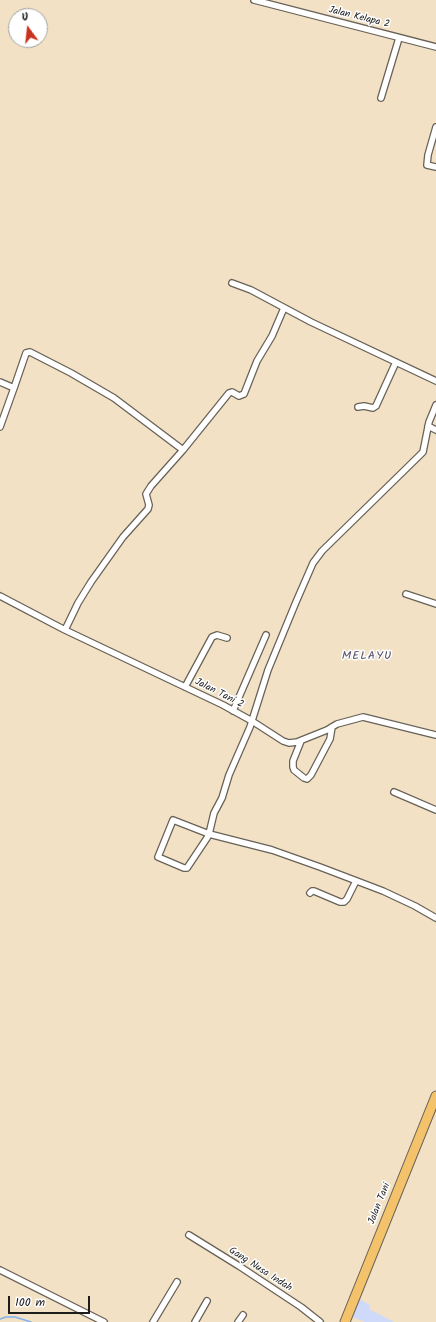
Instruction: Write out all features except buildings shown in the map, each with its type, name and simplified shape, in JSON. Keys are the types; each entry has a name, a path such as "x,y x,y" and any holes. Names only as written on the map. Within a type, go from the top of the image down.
{"highway":[{"name":"Jalan Tani","path":"345,1322 436,1097"}],"street":[{"name":"Jalan Kelapa 2","path":"254,0 436,47"},
{"path":"381,98 399,38"},
{"path":"436,126 428,155 427,165 436,167"},
{"path":"232,283 251,290 311,322 436,381"},
{"path":"66,630 75,609 91,582 122,537 148,509 149,505 146,497 147,491 183,450 229,393 232,392 240,396 244,394 257,361 272,336 284,308"},
{"path":"0,427 26,354 30,352 71,373 114,398 183,450"},
{"path":"358,407 364,406 373,408 376,406 396,362"},
{"path":"0,382 14,388"},
{"path":"436,405 428,426 423,452 322,551 313,563 273,657 250,727 229,775 222,798 214,813 209,834 187,868 158,857 173,820 209,834 272,850 356,881 415,906 436,918"},
{"path":"428,426 436,430"},
{"path":"406,594 436,604"},
{"name":"Jalan Tani 2","path":"0,596 66,630 185,686 252,721 283,741 296,743 344,721 363,717 436,735"},
{"path":"185,686 212,637 217,635 227,638"},
{"path":"233,711 266,635"},
{"path":"301,741 293,761 293,767 294,770 304,778 307,778 311,775 330,739 332,727"},
{"path":"394,792 436,810"},
{"path":"310,893 314,891 340,902 344,902 356,881"},
{"name":"Gang Nusa Indah","path":"189,1235 301,1307 320,1322"},
{"path":"0,1271 31,1287 48,1293 104,1322"},
{"path":"152,1322 177,1282"},
{"path":"195,1322 207,1301"},
{"path":"238,1322 243,1315"}],"shaded area":[{"path":"358,1298 370,1305 369,1309 394,1322 365,1322 350,1316"}],"waterway":[{"path":"0,1319 15,1317 31,1322"}],"district":[{"name":"MELAYU","path":"367,657"}]}
